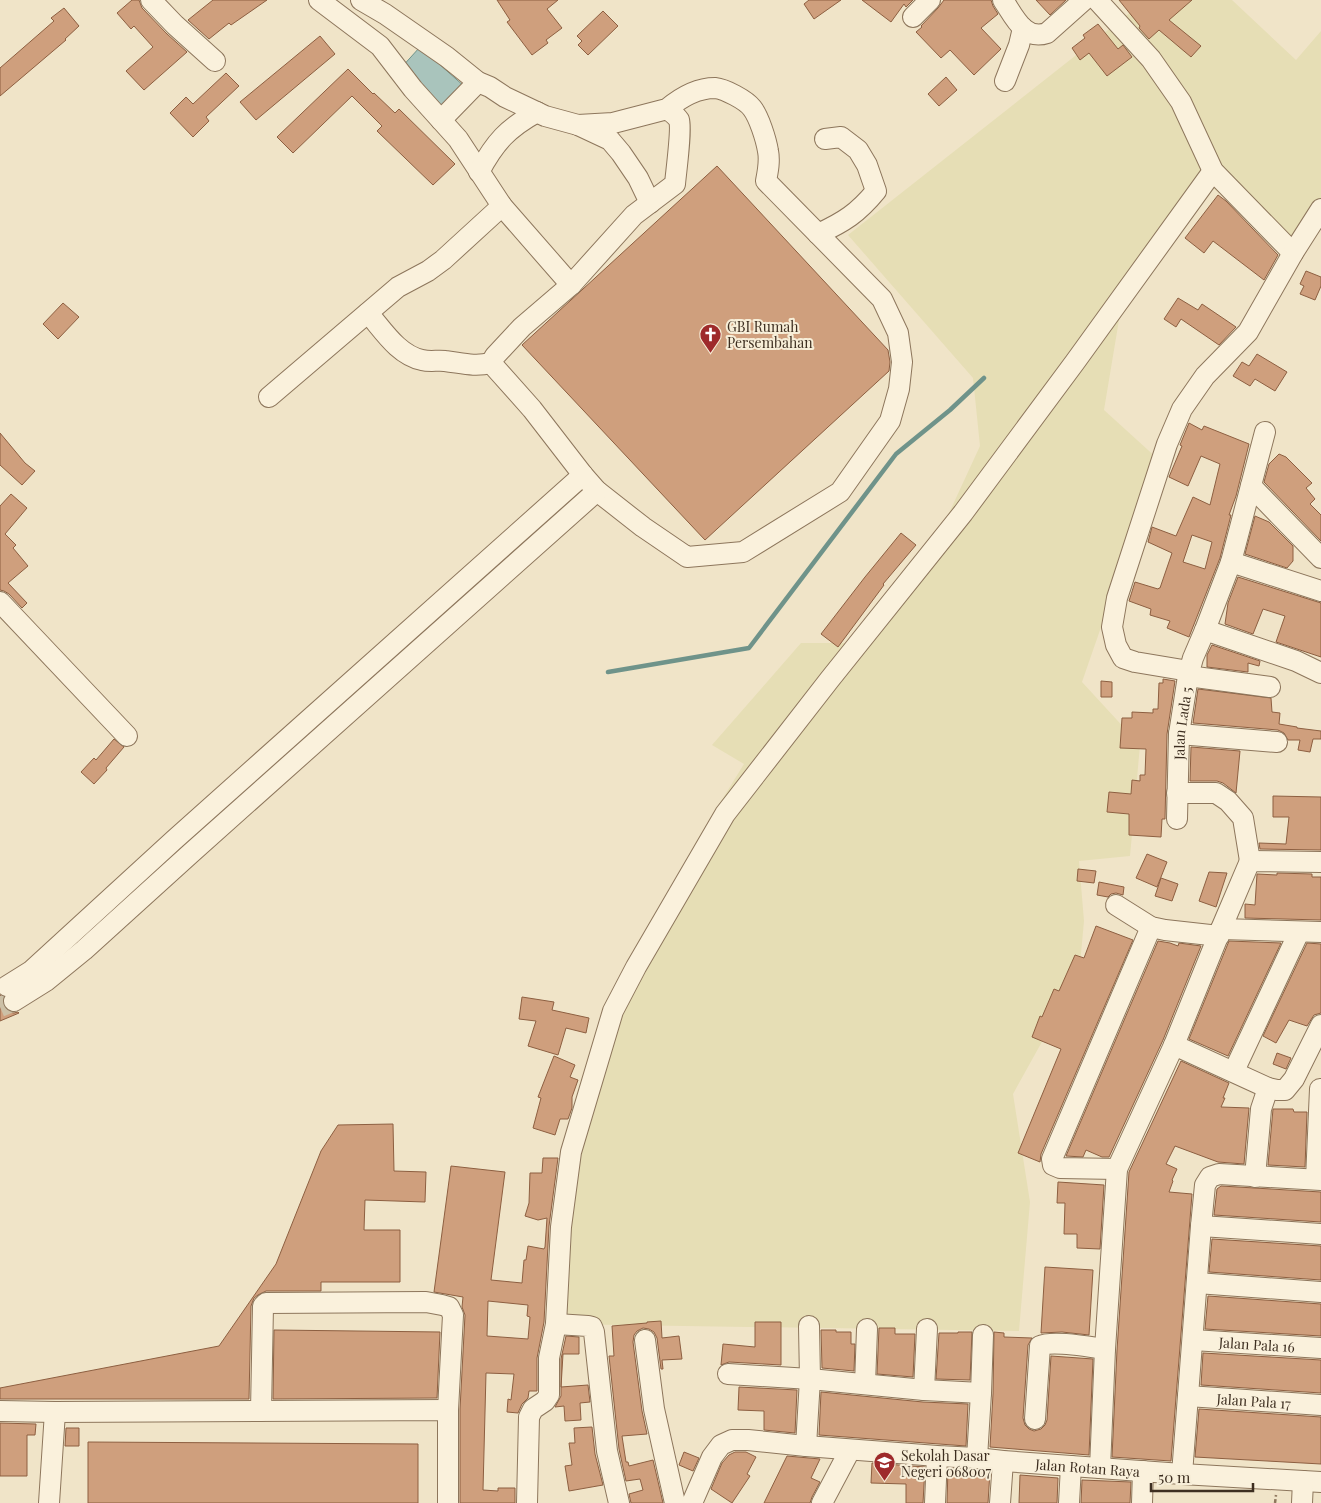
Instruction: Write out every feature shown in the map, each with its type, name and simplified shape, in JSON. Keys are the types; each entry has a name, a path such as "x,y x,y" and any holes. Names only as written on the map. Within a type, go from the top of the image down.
{"street":[{"path":"151,0 175,25 215,61"},
{"path":"319,0 380,46 413,89 458,140 502,206 572,285"},
{"path":"361,0 385,14 447,57 478,82 490,87 505,98 545,116 578,126 610,140 638,178 650,203"},
{"path":"913,17 930,0"},
{"path":"1003,0 1023,28 1034,35 1047,33 1084,0"},
{"path":"1097,0 1151,59 1181,102 1213,171 1293,253"},
{"path":"362,33 378,11"},
{"path":"1005,80 1019,45 1023,28"},
{"path":"441,120 478,82"},
{"path":"491,363 532,409 583,475 597,490 643,527 687,557 742,552 840,492 890,422 899,389 902,362 898,333 882,299 766,181 768,151 760,123 751,107 734,94 716,88 686,96 667,109 614,123 578,126"},
{"path":"368,313 398,348 415,358 422,360 444,360 478,366 491,363 522,327 572,285 634,215 675,184 679,121 675,114 667,109"},
{"path":"479,172 490,151 508,130 538,112"},
{"path":"818,234 843,222 866,204 876,191 867,165 858,150 841,137 825,139"},
{"path":"527,1503 529,1417 533,1409 545,1401 549,1395 550,1358 556,1324 562,1227 571,1152 613,1011 636,967 725,814 963,513 1213,171"},
{"path":"269,397 398,287 428,271 502,206"},
{"path":"1270,687 1188,674 1123,658 1116,645 1112,627 1117,598 1167,444 1182,409 1205,376 1248,332 1293,253 1321,209"},
{"name":"Jalan Lada 5","path":"1177,819 1180,734 1188,674 1231,562 1265,432"},
{"path":"583,475 174,840 31,971 10,993 46,981 84,950 597,490"},
{"path":"1251,486 1321,558"},
{"path":"1231,562 1321,591"},
{"path":"0,602 127,736"},
{"path":"1205,630 1296,661 1321,673"},
{"path":"1180,734 1277,742"},
{"path":"1100,1468 1105,1348 1117,1170 1174,1045 1250,861 1244,818 1228,800 1216,793 1177,793"},
{"path":"174,840 190,854"},
{"path":"1250,861 1321,862"},
{"path":"1116,905 1151,927 1165,930 1321,932"},
{"path":"1117,1170 1060,1168 1053,1165 1052,1159 1151,927"},
{"path":"1234,1072 1299,932"},
{"path":"1174,1045 1268,1088 1284,1090 1290,1086 1321,1025"},
{"path":"1256,1177 1261,1109 1268,1088"},
{"path":"1182,1474 1205,1185 1210,1177 1219,1174 1318,1180 1320,1089"},
{"path":"1201,1226 1321,1234"},
{"path":"1197,1283 1321,1292"},
{"path":"261,1411 263,1306 266,1303 426,1302 442,1304 449,1308 453,1315 448,1410 448,1503"},
{"path":"556,1324 588,1326 592,1327 594,1332 607,1451 619,1503"},
{"path":"806,1446 810,1378 810,1326"},
{"path":"865,1384 867,1329"},
{"path":"924,1390 927,1329"},
{"path":"977,1458 983,1334"},
{"path":"645,1340 654,1410 675,1503"},
{"name":"Jalan Pala 16","path":"1193,1340 1321,1348"},
{"path":"1035,1419 1040,1346 1045,1344 1105,1348"},
{"path":"728,1374 810,1378 924,1390 981,1393"},
{"name":"Jalan Pala 17","path":"1188,1396 1321,1405"},
{"path":"0,1411 448,1410"},
{"path":"49,1503 55,1412"},
{"name":"Jalan Rotan Raya","path":"692,1503 712,1457 721,1445 732,1440 1182,1474 1312,1481"},
{"path":"822,1503 850,1450"},
{"path":"935,1503 937,1456"},
{"path":"1000,1503 1003,1461"},
{"path":"1069,1503 1071,1466"},
{"path":"1142,1503 1143,1471"},
{"path":"1302,1503 1312,1481"}],"shaded area":[{"path":"1146,0 1232,0 1296,60 1321,31 1321,206 1299,244 1211,187 1120,314 1104,410 1159,460 1082,682 1140,745 1130,856 1079,861 1084,921 1079,975 1013,1094 1030,1202 1019,1331 556,1324 571,1161 611,1011 696,842 744,764 712,745 801,643 849,643 944,524 980,446 973,378 848,235"}],"water":[{"path":"420,47 465,87 445,109 400,69"}],"building":[{"path":"132,0 139,0 142,8 187,52 144,90 126,71 153,47 134,26 131,29 117,13"},
{"path":"213,0 267,0 231,25 229,23 209,39 188,20"},
{"path":"497,0 558,0 547,9 562,28 546,40 548,43 532,55 507,22 510,20"},
{"path":"809,0 841,0 814,19 804,4"},
{"path":"862,0 913,0 906,7 904,4 891,22"},
{"path":"944,0 991,0 998,14 981,28 1001,49 974,75 950,50 941,58 916,32"},
{"path":"1036,0 1066,0 1050,15"},
{"path":"1119,0 1192,0 1169,20 1201,46 1191,57 1159,30 1149,39"},
{"path":"64,8 79,26 66,40 0,96 0,68 54,21 51,18"},
{"path":"603,11 618,26 588,55 578,45 582,41 577,36"},
{"path":"1098,24 1118,49 1123,45 1132,57 1107,76 1089,53 1080,60 1072,48 1085,38 1083,35"},
{"path":"320,36 335,54 256,120 240,102"},
{"path":"348,69 395,113 399,109 455,164 433,185 377,131 382,126 352,96 293,153 277,137"},
{"path":"226,73 239,86 206,117 209,121 193,137 170,113 186,97 193,104"},
{"path":"946,77 957,90 939,106 928,94"},
{"name":"GBI Rumah Persembahan","path":"717,166 888,350 890,362 889,371 705,540 522,345"},
{"path":"1218,195 1278,255 1264,280 1213,241 1204,253 1185,238"},
{"path":"1306,271 1321,277 1321,286 1315,300 1300,294 1304,286 1300,284"},
{"path":"1178,298 1198,310 1202,304 1236,327 1219,345 1181,319 1176,327 1164,319"},
{"path":"63,303 79,317 58,339 43,324"},
{"path":"1257,354 1287,372 1275,391 1255,379 1250,386 1233,376 1242,362 1249,366"},
{"path":"1189,423 1202,430 1204,426 1249,444 1236,496 1229,515 1231,515 1220,558 1189,637 1167,628 1170,621 1150,615 1151,609 1129,601 1135,582 1160,588 1172,553 1148,542 1152,527 1176,536 1193,497 1210,505 1220,464 1201,456 1188,486 1169,477 1182,446 1180,445","holes":["1192,535 1212,542 1205,569 1183,562"]},
{"path":"0,433 25,463 35,471 22,485 0,465"},
{"path":"1279,454 1286,457 1312,483 1306,488 1315,499 1310,504 1321,515 1321,541 1264,482 1269,464"},
{"path":"11,494 27,508 5,534 16,545 13,548 28,566 8,583 27,603 22,608 9,594 0,590 0,506"},
{"path":"1255,516 1269,522 1293,546 1293,561 1287,568 1245,554"},
{"path":"901,533 916,545 883,584 838,647 821,634"},
{"path":"1238,577 1321,603 1321,657 1276,642 1285,616 1263,609 1253,634 1225,624 1228,603"},
{"path":"1212,645 1260,661 1259,666 1248,663 1248,672 1207,667 1207,655"},
{"path":"1163,679 1175,681 1167,734 1165,819 1162,819 1161,837 1129,835 1129,814 1107,812 1109,792 1131,794 1132,780 1140,781 1140,775 1145,775 1146,749 1120,748 1122,718 1132,718 1132,712 1153,713 1153,709 1158,709 1159,683 1163,683"},
{"path":"1101,681 1112,682 1112,697 1101,697"},
{"path":"1198,689 1271,698 1272,712 1280,713 1279,724 1321,731 1321,739 1313,739 1310,752 1298,750 1300,740 1288,740 1284,733 1278,730 1193,723"},
{"path":"114,739 124,747 94,784 81,772 94,758 96,760"},
{"path":"1191,747 1240,751 1236,793 1223,783 1217,781 1190,781"},
{"path":"1273,796 1321,797 1321,850 1260,849 1259,843 1286,844 1289,817 1273,817"},
{"path":"1147,854 1167,862 1157,887 1136,878"},
{"path":"1078,869 1096,871 1094,883 1077,881"},
{"path":"1209,872 1227,873 1216,907 1199,901"},
{"path":"1277,873 1312,874 1312,877 1321,877 1321,920 1245,918 1245,904 1255,905 1257,874 1277,875"},
{"path":"1161,878 1178,884 1172,901 1155,896"},
{"path":"1099,882 1124,887 1123,895 1116,893 1108,897 1097,895"},
{"path":"1096,926 1133,940 1041,1154 1040,1162 1018,1153 1061,1049 1032,1037 1054,989 1059,991 1075,955 1084,958"},
{"path":"1158,941 1178,946 1179,943 1201,946 1163,1040 1109,1157 1102,1157 1086,1150 1083,1157 1066,1156"},
{"path":"1229,941 1281,943 1228,1056 1189,1039"},
{"path":"1307,943 1321,944 1321,1013 1314,1015 1307,1026 1289,1020 1276,1043 1263,1036"},
{"path":"0,995 3,997 4,1008 9,1012 19,1013 0,1021"},
{"path":"522,997 554,1002 552,1010 589,1018 586,1033 566,1028 558,1055 528,1046 536,1021 519,1019"},
{"path":"1277,1053 1291,1058 1286,1069 1273,1064"},
{"path":"554,1056 575,1065 570,1077 578,1080 572,1097 572,1108 568,1119 560,1119 555,1135 533,1128 541,1098 538,1097"},
{"path":"1181,1061 1229,1083 1221,1107 1249,1108 1244,1164 1218,1162 1175,1146 1166,1164 1177,1169 1169,1192 1192,1194 1171,1461 1112,1457 1129,1172"},
{"path":"1273,1109 1293,1109 1294,1112 1307,1112 1305,1167 1268,1165"},
{"path":"393,1124 394,1171 426,1172 425,1202 365,1200 364,1230 400,1230 400,1282 321,1282 321,1291 266,1291 254,1298 251,1306 249,1399 0,1399 0,1388 219,1346 276,1264 321,1151 338,1125"},
{"path":"543,1158 558,1158 549,1226 544,1322 537,1358 537,1391 529,1391 528,1398 522,1404 518,1413 507,1412 508,1399 511,1400 514,1374 486,1373 483,1490 498,1491 498,1488 515,1488 515,1503 460,1503 460,1409 465,1315 462,1307 463,1297 434,1292 451,1166 505,1172 491,1280 522,1283 524,1260 526,1260 528,1246 544,1249 545,1247 547,1218 538,1220 525,1216 529,1203 530,1173 542,1173","holes":["488,1301 528,1305 527,1316 530,1317 528,1339 487,1336"]},
{"path":"1058,1182 1104,1185 1100,1249 1077,1248 1077,1234 1064,1234 1065,1203 1057,1203"},
{"path":"1221,1186 1321,1192 1321,1222 1214,1215 1217,1189"},
{"path":"1212,1239 1321,1246 1321,1280 1209,1272"},
{"path":"1045,1267 1093,1270 1089,1335 1062,1332 1041,1333"},
{"path":"1208,1296 1321,1304 1321,1336 1205,1329"},
{"path":"661,1321 662,1338 679,1336 682,1359 662,1360 663,1369 661,1369 657,1338 654,1332 643,1328 637,1331 633,1342 647,1434 622,1436 626,1462 628,1462 629,1466 653,1460 663,1503 631,1503 629,1494 643,1490 640,1479 626,1481 619,1449 609,1356 614,1356 612,1326"},
{"path":"755,1322 781,1322 781,1365 729,1362 721,1365 723,1344 755,1347"},
{"path":"879,1328 895,1328 895,1334 915,1334 913,1377 877,1374"},
{"path":"274,1330 440,1332 437,1398 273,1399"},
{"path":"821,1330 851,1332 851,1344 855,1344 854,1371 822,1368"},
{"path":"972,1332 970,1380 936,1379 939,1333"},
{"path":"994,1332 1004,1333 1004,1337 1032,1338 1028,1345 1023,1418 1025,1425 1034,1431 1041,1429 1047,1420 1051,1356 1093,1359 1089,1455 990,1447"},
{"path":"566,1336 579,1337 579,1354 563,1354 561,1387 561,1359"},
{"path":"1203,1353 1321,1360 1321,1393 1201,1385"},
{"path":"588,1385 590,1402 580,1403 581,1420 565,1421 564,1406 555,1407 561,1396 561,1387"},
{"path":"739,1387 797,1390 795,1433 764,1430 764,1411 738,1410"},
{"path":"821,1392 923,1402 968,1404 966,1446 819,1435"},
{"path":"1199,1409 1321,1417 1321,1464 1195,1457"},
{"path":"0,1423 36,1424 35,1435 27,1435 27,1476 0,1476"},
{"path":"592,1427 595,1454 603,1485 569,1491 565,1466 572,1465 569,1443 575,1443 574,1428"},
{"path":"66,1428 79,1428 79,1446 65,1446"},
{"path":"88,1442 418,1444 418,1503 88,1503"},
{"path":"684,1452 699,1458 693,1471 679,1465"},
{"path":"735,1452 746,1452 756,1457 747,1474 750,1476 732,1503 711,1489 722,1463 729,1455"},
{"path":"787,1456 820,1459 811,1478 820,1482 810,1503 764,1503"},
{"path":"872,1463 925,1467 923,1503 906,1503 906,1484 871,1483"},
{"path":"948,1468 990,1471 988,1503 947,1503"},
{"path":"1020,1475 1058,1478 1057,1503 1019,1503"},
{"path":"1082,1480 1131,1482 1130,1503 1081,1503"}],"waterway":[{"path":"608,672 749,648 896,454 950,410 984,378"}],"tunnel":[{"path":"0,1007 14,1001"}],"place":[{"name":"GBI Rumah Persembahan","path":"711,353"},
{"name":"Sekolah Dasar Negeri 068007","path":"885,1482"}]}
